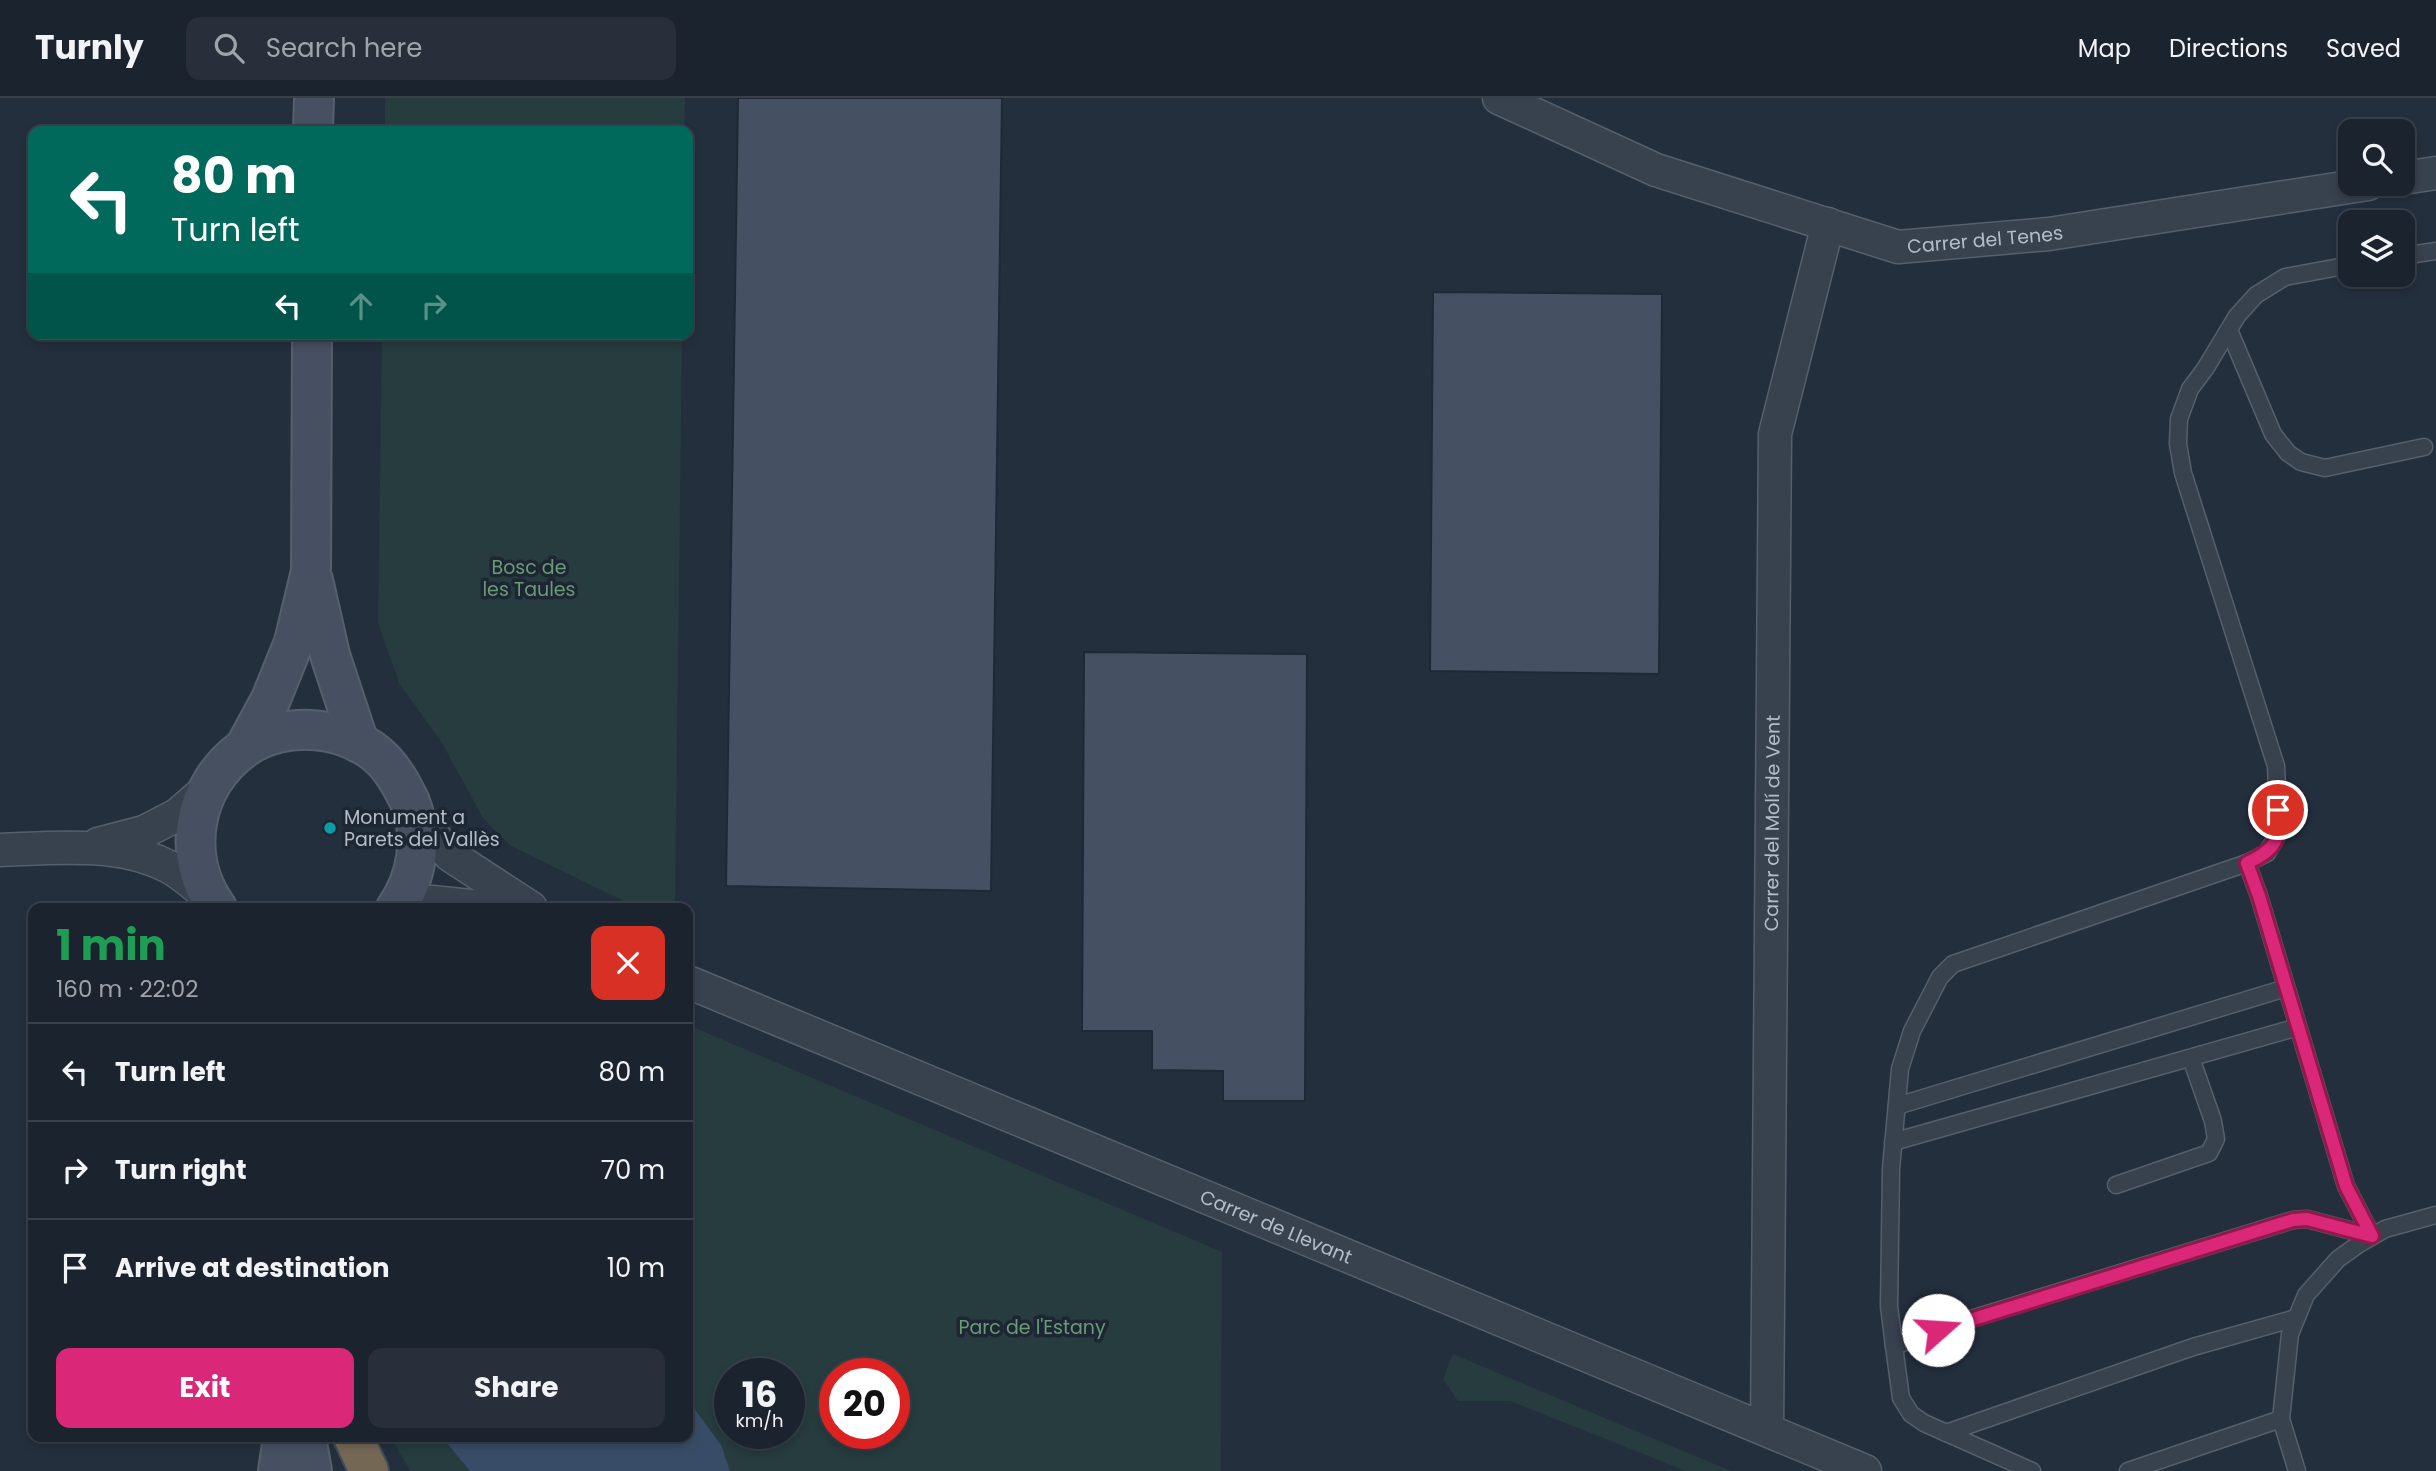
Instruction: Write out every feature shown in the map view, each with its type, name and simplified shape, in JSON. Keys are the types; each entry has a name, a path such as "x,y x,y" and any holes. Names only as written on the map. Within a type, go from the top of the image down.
{"highway":[{"path":"355,1442 369,1471"}],"street":[{"path":"313,126 314,98"},
{"name":"Carrer del Tenes","path":"1499,98 1657,170 1898,247 2049,234 2338,189"},
{"path":"2415,176 2436,173"},
{"name":"Carrer del Molí de Vent","path":"1767,1429 1775,434 1828,224"},
{"path":"312,340 311,571 330,655 359,743"},
{"path":"245,747 271,699 294,642 311,571"},
{"path":"87,847 144,832 177,815 206,790 223,766 245,747 271,735 300,729 330,732 359,743 384,761 402,785 414,813 418,844 415,865 399,903"},
{"path":"206,790 197,818 194,847 198,873 213,903"},
{"path":"414,813 450,855 523,903"},
{"path":"0,850 87,847 146,857 168,866 213,903"},
{"name":"Carrer de Llevant","path":"693,984 1865,1471"},
{"path":"278,1471 283,1442"},
{"path":"307,1442 312,1471"}],"lane":[{"path":"2415,254 2436,251"},
{"path":"2032,1471 1924,1423 1911,1414 1901,1398 1889,1306 1891,1169 1900,1069 1912,1031 1940,977 1953,964 2247,863 2267,853 2279,832 2276,766 2183,473 2178,444 2179,419 2190,389 2237,316 2256,295 2285,277 2338,267"},
{"path":"2229,330 2273,434 2288,453 2301,462 2325,468 2424,447"},
{"path":"2247,863 2346,1186 2372,1236"},
{"path":"1897,1106 2286,989"},
{"path":"1894,1142 2298,1027"},
{"path":"2116,1185 2209,1153 2216,1139 2213,1121 2191,1058"},
{"path":"2297,1471 2281,1419 2290,1334 2306,1295 2338,1259 2372,1236 2385,1229 2436,1215"},
{"path":"1894,1346 1974,1318 2293,1220 2307,1219 2372,1236"},
{"path":"1946,1433 2193,1347 2296,1318"},
{"path":"2128,1471 2281,1419"}],"green space":[{"path":"385,98 685,98 684,126 385,126"},
{"name":"Bosc de les Taules","path":"382,340 682,340 675,903 628,903 511,846 483,818 442,743 399,683 378,623"},
{"name":"Parc de l'Estany","path":"693,1027 1222,1252 1221,1471 410,1471 394,1442 693,1442"},
{"path":"1453,1354 1731,1471 1686,1471 1510,1401 1458,1401 1443,1379"}],"water":[{"path":"693,1407 714,1435 714,1449 722,1449 730,1471 470,1471 446,1442 693,1442"}],"building":[{"path":"738,98 1002,98 991,891 726,886"},
{"path":"1433,292 1662,294 1659,674 1430,671"},
{"path":"1084,652 1307,654 1305,1101 1223,1101 1223,1071 1152,1070 1152,1031 1082,1031"}],"place":[{"name":"Monument a Parets del Vallès","path":"330,828"}],"route":[{"path":"1938,1330 2293,1220 2307,1219 2372,1236 2346,1186 2247,863 2267,853 2279,832 2278,810"}]}
